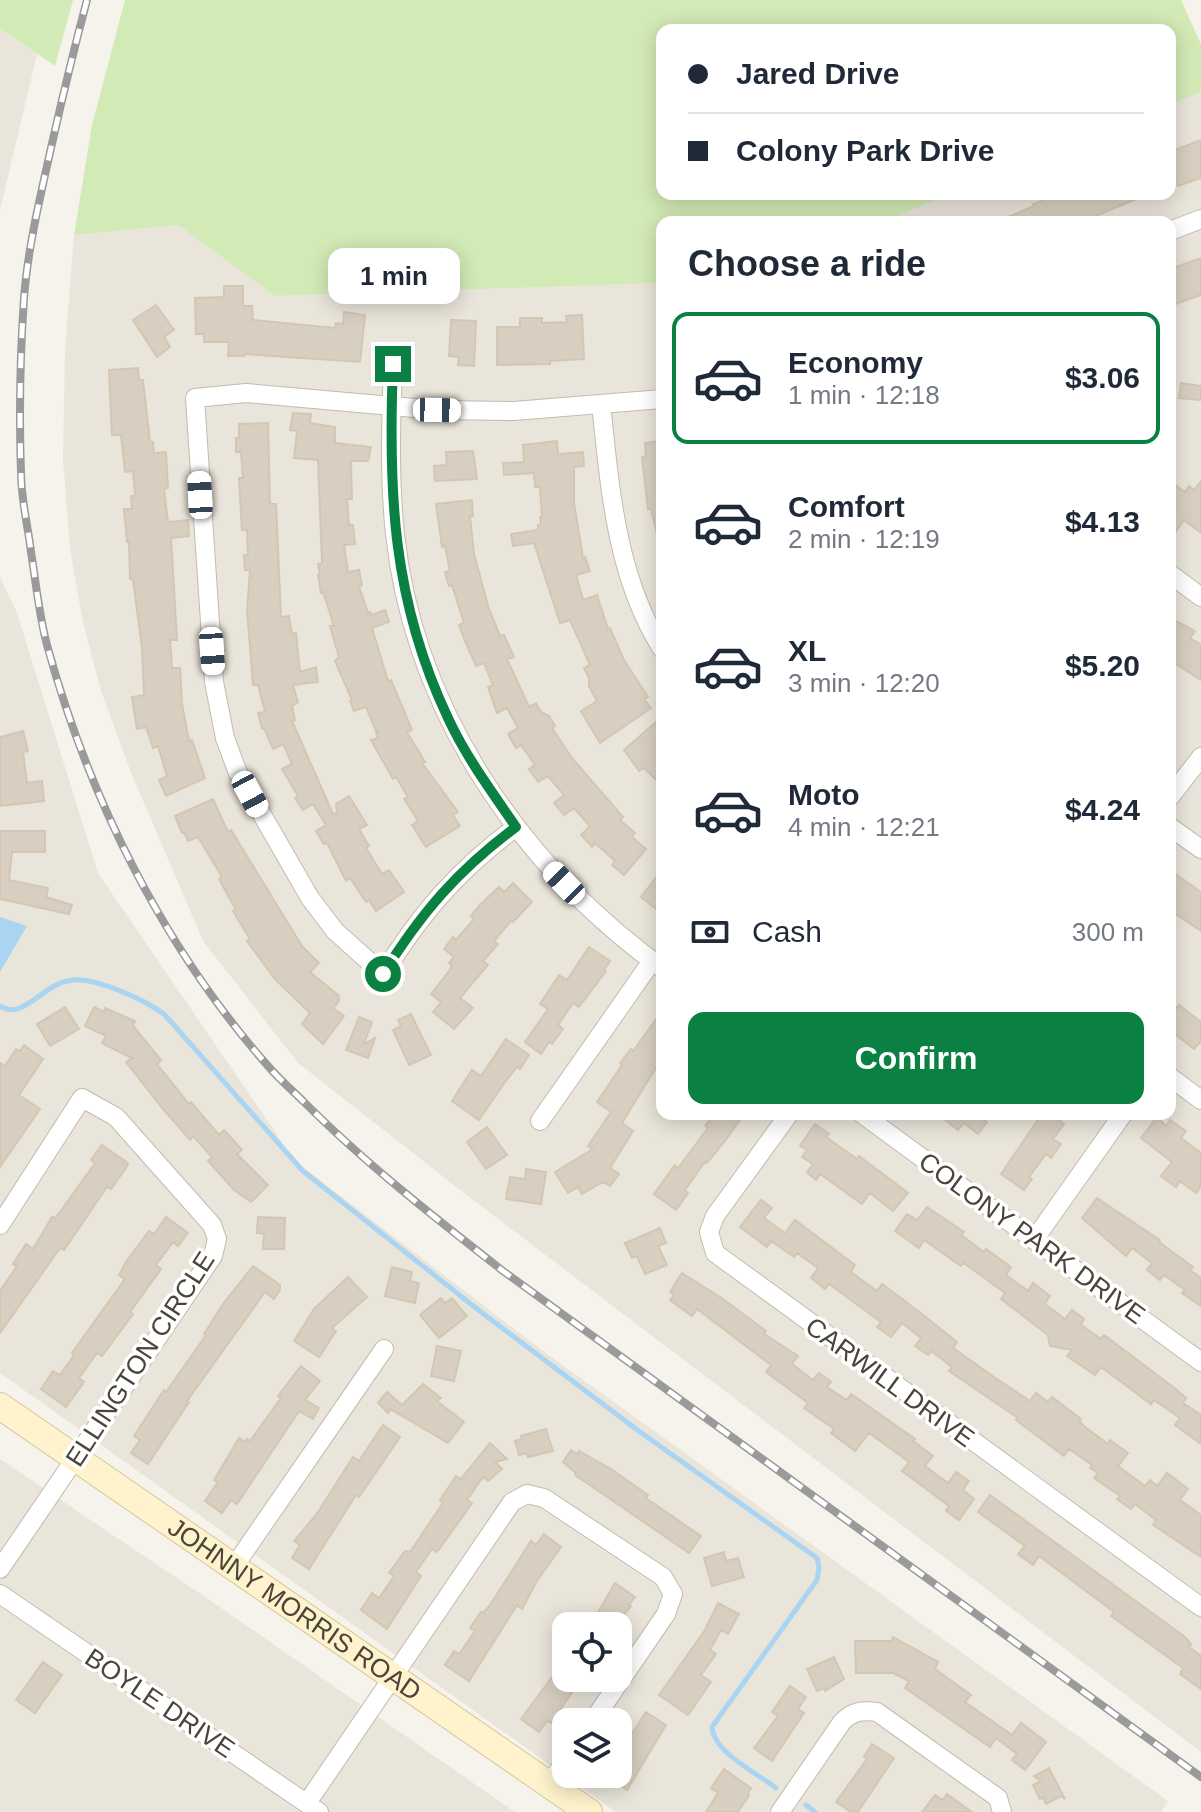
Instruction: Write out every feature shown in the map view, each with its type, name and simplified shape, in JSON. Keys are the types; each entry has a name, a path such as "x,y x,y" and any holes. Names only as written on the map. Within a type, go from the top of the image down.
{"street":[{"path":"1176,229 1201,219"},
{"path":"393,364 391,482 396,537 413,625 427,671 474,767 516,827 595,915 656,964"},
{"path":"516,827 450,883 405,940 383,974 335,931 310,898 238,773 225,738 214,682 195,398 246,393 437,410 514,411 656,399"},
{"path":"601,404 621,547 656,638"},
{"path":"1176,578 1201,597"},
{"path":"1176,789 1201,757"},
{"path":"1176,831 1201,849"},
{"path":"540,1121 656,966"},
{"path":"1176,1081 1201,1100"},
{"name":"ELLINGTON CIRCLE","path":"0,1225 82,1098 116,1117 212,1225 217,1239 213,1256 0,1569"},
{"name":"CARWILL DRIVE","path":"785,1120 715,1216 709,1232 715,1253 1201,1607"},
{"name":"COLONY PARK DRIVE","path":"870,1120 1201,1362"},
{"path":"1034,1240 1119,1120"},
{"path":"233,1568 384,1349"},
{"name":"JOHNNY MORRIS ROAD","path":"0,1406 589,1812"},
{"path":"313,1808 392,1676 512,1502 527,1494 544,1498 663,1577 673,1594 666,1614 602,1708"},
{"name":"BOYLE DRIVE","path":"0,1594 313,1808"},
{"path":"780,1812 842,1722 851,1713 864,1710 877,1712 998,1798 1002,1812"},
{"path":"549,1784 552,1780"}],"shaded area":[{"path":"0,28 37,54 0,210"},
{"path":"1201,92 1201,1752 477,1203 298,1063 203,941 132,775 101,691 82,618 70,548 63,459 65,350 74,235 178,225 275,296 656,283 656,1120 1176,1120 1176,216 897,216 936,200 1176,200 1176,102"},
{"path":"0,577 17,613 98,873 295,1161 543,1351 1168,1801 1161,1812 616,1812 582,1788 632,1788 632,1708 552,1708 552,1766 0,1373"},
{"path":"0,1459 214,1603 515,1812 0,1812"}],"green space":[{"path":"0,0 73,0 55,66 0,28"},
{"path":"125,0 1181,0 1201,44 1201,92 1176,102 1176,24 656,24 656,200 936,200 897,216 656,216 656,283 275,296 178,225 74,235 92,125"}],"water":[{"path":"0,917 27,926 0,972"}],"building":[{"path":"1201,140 1201,178 1178,186 1176,150"},
{"path":"1044,200 1134,200 1095,216 1010,216"},
{"path":"1201,258 1201,295 1176,304 1176,267"},
{"path":"224,286 243,286 243,306 252,306 253,320 335,328 336,323 343,324 344,312 365,315 360,362 244,354 228,356 229,342 204,342 204,334 196,334 195,298 224,297"},
{"path":"156,305 174,330 164,337 170,347 157,357 133,320"},
{"path":"582,315 584,359 550,361 550,364 497,365 497,327 520,327 520,318 542,318 542,323 567,322 566,316"},
{"path":"451,320 476,321 474,366 458,365 459,357 449,356"},
{"path":"138,368 139,380 143,380 150,442 153,442 154,453 166,452 168,488 164,489 168,522 188,520 189,536 171,538 177,640 170,640 172,668 180,668 182,704 189,741 192,740 205,778 166,796 159,780 167,776 158,746 153,748 146,727 137,729 132,697 144,695 142,648 133,579 130,579 124,509 132,509 131,496 135,496 133,471 125,472 121,435 112,435 109,370"},
{"path":"1181,383 1201,386 1201,400 1179,398"},
{"path":"293,413 311,414 310,423 335,427 335,443 371,447 368,461 351,461 352,499 347,499 349,525 353,525 355,544 344,545 348,572 359,570 362,585 359,586 368,613 371,615 385,610 389,622 372,628 388,681 391,680 412,730 407,732 425,762 422,763 458,812 453,815 460,826 426,847 412,825 418,821 404,799 408,797 396,777 393,779 371,740 378,738 376,733 380,731 376,731 366,707 354,711 335,661 339,657 330,626 334,626 321,593 318,575 318,564 322,563 318,460 294,458 297,431 290,430"},
{"path":"268,423 270,504 276,504 281,617 289,616 292,634 296,633 300,672 316,667 318,682 293,685 298,702 292,706 295,720 292,721 333,814 337,813 336,804 349,796 367,825 359,829 369,846 366,848 382,874 389,870 404,892 376,911 350,878 346,881 327,843 324,844 316,831 326,825 313,804 303,810 295,798 298,796 282,769 292,764 283,744 273,749 262,729 258,713 265,712 258,685 253,685 247,610 250,570 245,570 247,530 242,530 239,478 243,478 241,452 236,452 236,438 239,438 239,424"},
{"path":"557,441 558,454 583,452 584,466 574,467 574,503 583,558 590,571 576,575 583,600 597,595 608,629 648,697 644,699 651,708 600,743 581,711 597,701 584,668 590,665 570,620 560,623 534,543 513,546 511,534 538,530 542,517 540,487 535,487 534,473 504,475 503,463 524,462 523,445"},
{"path":"656,442 656,530 651,509 648,509 642,457 646,456 645,443"},
{"path":"473,451 477,479 435,481 434,466 447,465 446,452"},
{"path":"1201,481 1201,533 1184,520 1176,531 1176,485 1185,492 1189,486 1194,490"},
{"path":"472,500 473,516 470,516 474,554 489,609 500,636 504,635 514,657 507,659 529,707 536,703 541,712 549,716 555,726 552,728 572,758 623,817 620,820 635,833 632,837 646,849 624,875 612,865 615,861 595,843 592,847 581,835 590,826 574,808 564,815 554,803 564,795 548,776 538,782 529,769 535,765 521,745 516,748 508,734 518,728 507,708 497,713 488,687 493,685 484,663 476,666 465,641 459,625 464,623 445,572 450,571 445,546 442,547 436,504"},
{"path":"1176,621 1195,631 1190,638 1201,645 1201,680 1176,664"},
{"path":"656,722 656,780 644,768 639,771 624,750"},
{"path":"23,731 28,751 23,752 27,783 42,781 44,801 0,806 0,737"},
{"path":"213,799 228,832 231,830 302,946 319,963 310,972 339,996 333,1008 344,1016 323,1044 302,1024 310,1013 275,979 247,941 250,939 219,879 222,877 198,837 188,841 182,833 175,816"},
{"path":"0,831 45,831 45,852 12,852 9,880 48,888 46,897 72,905 69,914 0,899"},
{"path":"1176,874 1201,892 1201,931 1176,914"},
{"path":"656,878 656,909 641,897"},
{"path":"513,883 532,902 494,941 498,944 483,961 488,965 460,998 473,1008 454,1029 433,1012 441,1002 431,994 449,971 452,965 449,963 454,957 444,949 474,919 471,916 480,905 499,887 504,892"},
{"path":"589,947 610,961 606,971 579,1007 573,1003 558,1025 563,1029 541,1054 525,1042 548,1009 540,1004 559,975 567,980"},
{"path":"1179,1005 1201,1022 1201,1041 1194,1049 1176,1035 1176,1007"},
{"path":"65,1007 79,1029 50,1046 37,1024"},
{"path":"94,1007 104,1012 105,1008 135,1021 133,1026 161,1060 157,1064 189,1104 191,1102 219,1135 224,1130 242,1150 237,1154 268,1185 251,1202 234,1190 208,1161 212,1157 193,1136 190,1140 163,1109 126,1062 132,1058 102,1043 106,1036 85,1026"},
{"path":"411,1014 431,1055 409,1065 393,1030 401,1026 398,1020"},
{"path":"359,1017 372,1022 364,1044 375,1038 368,1058 346,1050"},
{"path":"656,1019 656,1068 622,1123 633,1131 610,1168 619,1174 610,1186 603,1182 582,1194 578,1187 568,1193 555,1172 593,1149 588,1146 611,1112 597,1102 622,1065 620,1063 631,1049 633,1051"},
{"path":"506,1039 529,1055 520,1069 517,1067 505,1082 479,1120 452,1101 472,1070 481,1076"},
{"path":"24,1045 43,1059 19,1095 40,1109 0,1167 0,1063 5,1066 16,1049 20,1051"},
{"path":"710,1120 740,1120 685,1190 688,1193 676,1210 654,1194 708,1128 705,1126"},
{"path":"946,1120 987,1122 978,1134 964,1123 958,1130"},
{"path":"1038,1120 1059,1120 1064,1124 1053,1139 1061,1144 1051,1158 1046,1154 1029,1177 1032,1179 1024,1190 1001,1174"},
{"path":"1155,1120 1160,1120 1166,1126 1170,1120 1186,1131 1181,1138 1201,1153 1201,1186 1196,1193 1180,1181 1176,1187 1161,1176 1172,1162 1141,1138"},
{"path":"815,1124 829,1134 826,1137 857,1159 859,1156 908,1193 893,1211 870,1193 862,1204 820,1174 816,1180 807,1172 813,1164 802,1157 807,1150 800,1146"},
{"path":"487,1127 507,1155 486,1169 467,1142"},
{"path":"102,1145 128,1163 126,1168 111,1189 107,1187 64,1250 60,1248 0,1333 0,1291 17,1266 13,1264 26,1244 33,1249 52,1217 55,1218 60,1212 95,1163 91,1160"},
{"path":"526,1169 546,1172 541,1204 506,1199 510,1177 525,1179"},
{"path":"1097,1198 1160,1240 1193,1267 1190,1270 1201,1278 1201,1306 1164,1275 1160,1280 1147,1270 1152,1263 1132,1248 1126,1256 1082,1218"},
{"path":"761,1200 772,1208 764,1218 785,1233 795,1220 855,1265 851,1272 877,1291 882,1284 957,1342 953,1348 994,1377 1030,1401 1036,1393 1048,1402 1052,1397 1108,1444 1110,1440 1128,1453 1118,1466 1145,1486 1150,1480 1157,1486 1167,1473 1188,1489 1180,1500 1201,1515 1201,1557 1153,1525 1156,1520 1135,1504 1131,1509 1117,1499 1120,1496 1094,1478 1098,1473 1090,1468 1092,1465 1069,1449 1064,1456 1016,1420 1018,1418 949,1371 952,1367 942,1359 931,1351 928,1355 915,1346 921,1338 902,1323 891,1337 877,1327 881,1322 829,1284 825,1289 811,1278 818,1268 797,1253 794,1257 771,1241 767,1247 740,1227"},
{"path":"927,1207 964,1232 961,1235 984,1252 986,1249 1011,1267 1006,1275 1028,1291 1033,1283 1050,1296 1045,1304 1065,1319 1072,1310 1084,1319 1081,1325 1101,1339 1104,1335 1177,1390 1186,1398 1183,1403 1201,1415 1201,1444 1175,1425 1180,1418 1154,1400 1151,1404 1101,1367 1095,1375 1067,1356 1072,1350 1050,1346 1048,1335 1001,1299 1005,1293 964,1263 961,1266 924,1240 919,1248 895,1231 907,1214 917,1220"},
{"path":"166,1217 188,1233 178,1246 173,1242 156,1265 161,1269 130,1312 133,1314 102,1356 97,1353 79,1378 84,1382 66,1407 41,1389 53,1371 60,1375 125,1279 119,1275 126,1262 149,1231 154,1234"},
{"path":"258,1217 285,1218 284,1249 263,1249 264,1234 257,1233"},
{"path":"660,1228 666,1243 658,1246 667,1265 645,1274 637,1256 632,1258 625,1243"},
{"path":"253,1266 280,1285 280,1290 274,1299 265,1292 187,1401 148,1464 131,1453 140,1440 134,1436 206,1335 223,1304"},
{"path":"392,1267 412,1272 410,1281 419,1283 415,1303 385,1296"},
{"path":"682,1273 723,1299 766,1331 764,1334 798,1356 792,1364 813,1380 819,1373 831,1382 827,1387 847,1400 851,1394 915,1439 913,1441 933,1456 925,1466 948,1483 956,1472 969,1481 963,1490 974,1499 959,1520 946,1511 949,1506 902,1471 909,1462 869,1433 855,1451 831,1433 834,1429 804,1408 808,1403 766,1372 771,1365 697,1309 692,1316 670,1300 674,1295 670,1292"},
{"path":"348,1277 367,1297 332,1328 336,1331 319,1357 294,1341 314,1309"},
{"path":"441,1298 445,1303 452,1298 467,1316 439,1338 420,1315"},
{"path":"437,1346 461,1351 454,1381 431,1376"},
{"path":"301,1366 320,1381 305,1400 319,1408 313,1419 299,1411 237,1504 231,1500 222,1513 205,1501 218,1482 214,1480 239,1438 250,1441"},
{"path":"423,1384 441,1398 437,1401 464,1422 448,1443 390,1409 388,1413 378,1403 387,1392 402,1405"},
{"path":"383,1425 400,1437 359,1497 356,1495 309,1569 292,1558 300,1545 294,1541 316,1515 353,1457 359,1461"},
{"path":"546,1429 553,1451 528,1457 526,1453 519,1455 515,1441 522,1439 521,1436"},
{"path":"490,1443 507,1459 495,1462 502,1469 488,1481 483,1477 467,1500 472,1503 463,1516 437,1552 432,1549 416,1572 421,1576 387,1629 361,1610 372,1593 379,1598 394,1576 389,1573 405,1551 410,1552 443,1503 440,1500 456,1476 461,1479"},
{"path":"571,1450 577,1454 579,1451 611,1469 701,1536 689,1553 575,1475 563,1462"},
{"path":"990,1495 1185,1637 1191,1644 1189,1647 1201,1656 1201,1689 1180,1674 1183,1668 1111,1616 1114,1612 1039,1556 1033,1565 1018,1554 1025,1546 978,1512"},
{"path":"544,1534 561,1547 522,1609 517,1605 469,1681 445,1665 454,1651 459,1654 475,1631 470,1628 490,1605 531,1541 536,1545"},
{"path":"724,1552 726,1561 738,1558 744,1577 712,1586 704,1558"},
{"path":"615,1583 635,1597 626,1612 598,1612"},
{"path":"718,1603 739,1614 728,1634 721,1630 710,1650 716,1654 701,1675 711,1682 688,1715 659,1695 705,1630"},
{"path":"893,1637 938,1662 935,1669 971,1695 965,1702 1012,1735 1021,1723 1046,1742 1025,1770 1012,1760 1017,1754 996,1738 990,1747 905,1688 909,1681 893,1673 856,1673 855,1641 892,1641"},
{"path":"834,1657 844,1679 825,1691 824,1688 817,1691 807,1669"},
{"path":"43,1662 62,1675 35,1713 16,1700"},
{"path":"552,1677 552,1692 572,1692 561,1708 552,1708 552,1722 547,1721 539,1732 521,1719"},
{"path":"790,1686 806,1697 798,1709 804,1713 772,1761 754,1748 778,1716 772,1712"},
{"path":"646,1712 666,1725 632,1782 632,1734"},
{"path":"872,1744 894,1758 858,1812 851,1812 836,1802 867,1759 864,1757"},
{"path":"1049,1768 1065,1799 1061,1796 1046,1804 1033,1785 1041,1781 1034,1776"},
{"path":"724,1769 751,1788 749,1796 738,1812 706,1812 718,1793 711,1788"},
{"path":"947,1794 972,1812 922,1812 935,1795 943,1800"}],"waterway":[{"path":"0,1006 17,1009 56,985 82,980 120,991 164,1014 303,1171 477,1309 636,1429 817,1558 817,1580 712,1727 714,1736 728,1753 776,1788"},
{"path":"806,1805 815,1812"}],"railway":[{"path":"87,0 28,260 21,364 21,483 42,622 64,702 108,814 163,921 195,972 272,1071 401,1190 503,1271 1201,1777"}],"route":[{"path":"383,974 424,913 450,883 516,827 474,767 449,720 427,671 413,625 403,585 391,482 393,364"}]}
